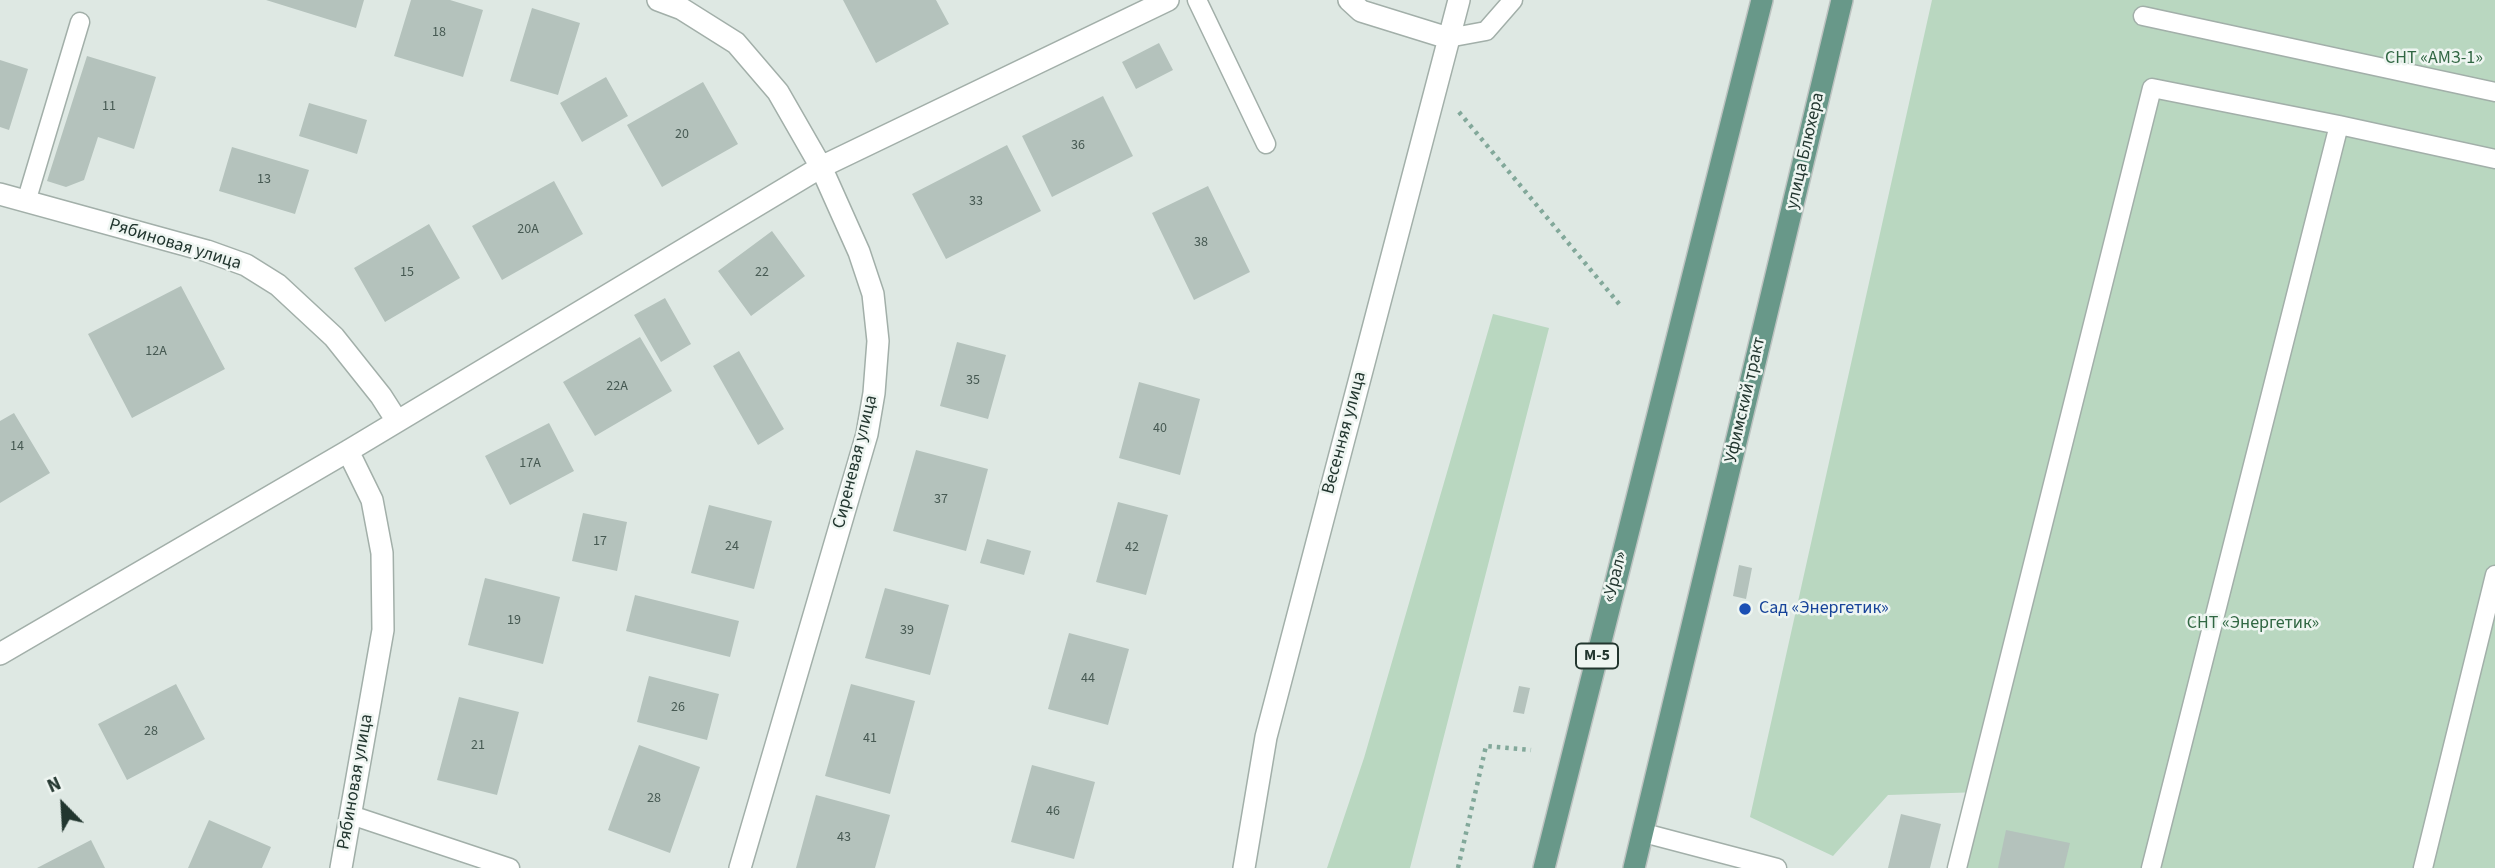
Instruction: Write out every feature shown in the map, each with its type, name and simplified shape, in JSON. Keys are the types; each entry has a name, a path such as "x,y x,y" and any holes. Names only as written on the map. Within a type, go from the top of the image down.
{"main road":[{"name":"«Урал»","path":"1544,868 1762,0"},
{"name":"улица Блюхера","path":"1770,302 1842,0"},
{"name":"Уфимский тракт","path":"1644,833 1770,302"},
{"path":"1634,868 1644,833"}],"street":[{"name":"Сиреневая улица","path":"658,0 682,9 736,43 778,92 821,167 859,252 873,295 878,341 874,393 867,434 740,868"},
{"path":"0,654 348,451 821,167 1168,0"},
{"path":"1349,0 1361,11 1448,38"},
{"name":"Весенняя улица","path":"1244,868 1266,737 1460,0"},
{"name":"Рябиновая улица","path":"0,194 207,251 246,265 278,285 334,337 381,396 397,421"},
{"name":"Рябиновая улица","path":"341,868 383,630 382,553 372,500 348,451"}],"lane":[{"path":"1197,0 1266,144"},
{"path":"1448,38 1486,31 1513,0"},
{"path":"2143,16 2495,92"},
{"path":"26,202 80,22"},
{"path":"1957,868 2152,88 2495,159"},
{"path":"2151,868 2339,125"},
{"path":"2423,868 2495,575"},
{"path":"351,815 510,868"},
{"path":"1644,833 1777,868"}],"path":[{"path":"1436,85 1620,305"},
{"path":"1458,868 1486,746 1531,750"}],"green space":[{"name":"СНТ «Энергетик»","path":"1932,0 2495,0 2495,868 1962,868 1982,792 1888,795 1833,856 1750,817"},
{"path":"1493,314 1549,328 1410,868 1327,868 1364,758"}],"building":[{"path":"266,0 364,0 356,28"},
{"path":"411,0 450,0 483,10 463,77 394,56"},
{"path":"843,0 936,0 949,24 876,63"},
{"path":"532,8 580,23 558,95 510,81"},
{"path":"1159,43 1173,70 1136,89 1122,62"},
{"path":"87,56 156,77 134,149 98,137 84,180 66,187 47,181"},
{"path":"0,60 28,69 9,130 0,127"},
{"path":"606,77 628,116 582,142 560,103"},
{"path":"703,82 738,144 662,187 627,125"},
{"path":"1103,96 1133,156 1052,197 1022,136"},
{"path":"309,103 367,120 357,154 299,136"},
{"path":"1007,145 1041,211 946,259 912,194"},
{"path":"232,147 309,170 295,214 219,191"},
{"path":"554,181 583,234 502,280 472,226"},
{"path":"1208,186 1250,272 1194,300 1152,213"},
{"path":"429,224 460,278 385,322 354,268"},
{"path":"772,231 805,276 751,316 718,271"},
{"path":"181,286 225,369 132,418 88,334"},
{"path":"665,298 691,344 661,362 634,315"},
{"path":"640,337 672,391 595,436 563,382"},
{"path":"957,342 1006,355 988,419 940,406"},
{"path":"739,351 784,429 758,445 713,366"},
{"path":"1139,382 1200,399 1180,475 1119,458"},
{"path":"14,413 50,473 0,503 0,421"},
{"path":"549,423 574,471 510,505 485,456"},
{"path":"916,450 988,469 966,551 893,531"},
{"path":"1118,502 1168,515 1146,595 1096,582"},
{"path":"709,505 772,521 754,589 691,573"},
{"path":"583,513 627,522 617,571 572,561"},
{"path":"987,539 1031,551 1024,575 980,563"},
{"path":"1739,565 1752,568 1746,599 1733,596"},
{"path":"485,578 560,597 543,664 468,645"},
{"path":"885,588 949,605 930,675 865,658"},
{"path":"635,595 739,621 730,657 626,631"},
{"path":"1069,633 1129,649 1108,725 1048,709"},
{"path":"649,676 719,694 707,740 637,722"},
{"path":"176,684 205,739 127,780 98,724"},
{"path":"851,684 915,701 890,794 825,776"},
{"path":"1519,686 1530,688 1524,714 1513,712"},
{"path":"459,697 519,712 497,795 437,780"},
{"path":"639,745 700,767 670,853 608,830"},
{"path":"1032,765 1095,782 1074,859 1011,842"},
{"path":"816,795 890,815 875,868 796,868"},
{"path":"1901,814 1941,824 1930,868 1888,868"},
{"path":"209,820 271,847 262,868 188,868"},
{"path":"2006,830 2070,843 2064,868 1998,868"},
{"path":"91,840 105,868 37,868"}],"place":[{"name":"Сад «Энергетик»","path":"1745,609"}],"park label":[{"name":"СНТ «АМЗ-1»","path":"2434,59"}]}
